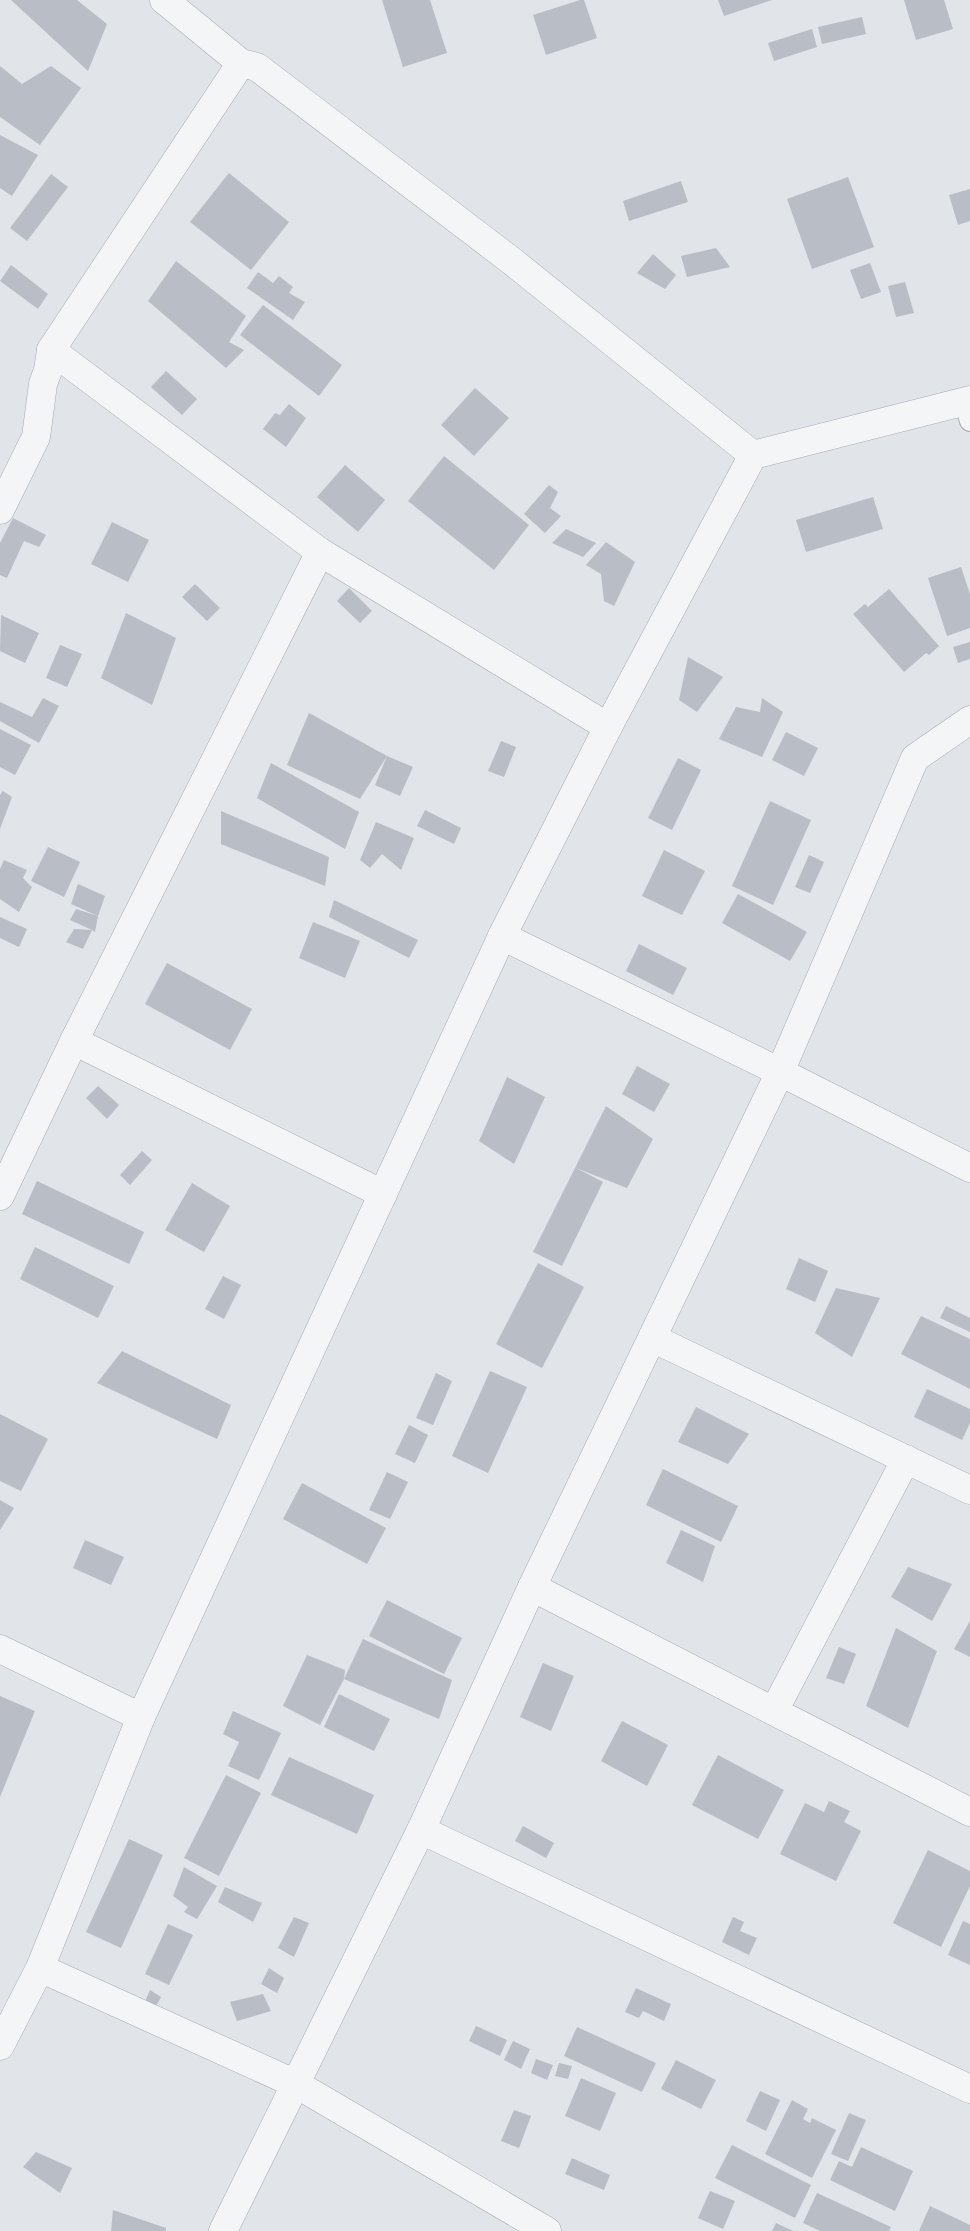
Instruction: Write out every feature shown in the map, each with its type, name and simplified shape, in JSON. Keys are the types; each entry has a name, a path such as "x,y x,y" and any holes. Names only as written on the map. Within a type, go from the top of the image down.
{"street":[{"path":"164,0 241,63 257,67 513,262 752,455"},
{"path":"0,510 36,437 43,384 48,370 51,350 241,63"},
{"path":"51,350 320,552 608,726"},
{"path":"0,2046 40,1968 141,1717 502,936 608,726 752,455 968,408"},
{"path":"0,1196 74,1041 320,552"},
{"path":"223,2231 421,1830 532,1587 780,1072 915,758 970,720"},
{"path":"502,936 780,1072 970,1168"},
{"path":"74,1041 383,1194"},
{"path":"652,1338 970,1490"},
{"path":"774,1711 906,1459"},
{"path":"532,1587 970,1812"},
{"path":"0,1649 141,1717"},
{"path":"421,1830 970,2089"},
{"path":"40,1968 296,2084 547,2231"}],"building":[{"path":"11,0 77,0 107,24 88,71"},
{"path":"382,0 430,0 447,53 403,67"},
{"path":"584,0 597,38 546,55 533,15"},
{"path":"718,0 772,0 724,16"},
{"path":"904,0 944,0 953,29 916,40"},
{"path":"862,17 866,34 822,44 818,27"},
{"path":"812,29 817,47 774,61 768,43"},
{"path":"0,66 22,84 51,66 81,88 40,145 0,117"},
{"path":"0,135 38,155 12,196 0,188"},
{"path":"229,173 289,222 251,270 190,222"},
{"path":"51,174 68,187 27,241 10,228"},
{"path":"848,177 874,247 812,269 787,199"},
{"path":"681,181 688,202 629,221 623,201"},
{"path":"970,189 970,221 958,225 949,195"},
{"path":"716,248 730,267 687,277 681,256"},
{"path":"653,254 676,275 665,289 637,273"},
{"path":"176,261 246,316 229,342 244,350 226,368 148,301"},
{"path":"870,263 881,292 861,299 850,270"},
{"path":"11,265 48,294 38,309 0,281"},
{"path":"258,272 273,283 279,276 293,287 289,293 305,302 293,320 247,288"},
{"path":"905,282 914,313 896,317 888,286"},
{"path":"263,305 342,365 319,396 240,335"},
{"path":"166,371 197,399 182,415 151,387"},
{"path":"475,388 509,418 474,456 441,425"},
{"path":"289,404 306,418 286,447 263,429 275,413 280,415"},
{"path":"444,456 529,525 494,570 408,501"},
{"path":"345,465 385,500 358,532 317,497"},
{"path":"549,485 558,492 550,508 561,516 545,533 524,514"},
{"path":"873,497 883,529 806,552 796,520"},
{"path":"13,518 46,535 39,547 24,541 7,578 0,575 0,543"},
{"path":"112,522 149,540 128,582 91,564"},
{"path":"566,529 596,543 583,557 552,543"},
{"path":"606,542 635,562 614,606 604,601 601,574 586,565"},
{"path":"961,567 970,594 970,628 947,636 928,578"},
{"path":"195,584 220,608 207,621 182,597"},
{"path":"349,588 372,611 360,623 337,601"},
{"path":"889,589 939,646 929,655 926,653 904,672 853,614 865,604 868,607"},
{"path":"126,613 176,638 152,705 101,678"},
{"path":"1,615 39,633 25,663 0,651"},
{"path":"970,642 970,659 958,663 953,647"},
{"path":"60,645 82,654 67,687 46,678"},
{"path":"688,657 723,677 697,712 679,700"},
{"path":"43,698 59,706 39,743 0,721 0,702 32,717"},
{"path":"762,698 783,712 762,757 719,739 736,707 760,712"},
{"path":"309,713 387,756 360,799 287,765"},
{"path":"0,729 31,745 15,775 0,767"},
{"path":"786,732 818,748 804,776 772,760"},
{"path":"501,741 516,747 504,777 488,771"},
{"path":"387,756 413,767 400,796 375,785"},
{"path":"678,758 701,770 672,830 648,818"},
{"path":"271,763 359,812 345,849 257,798"},
{"path":"3,791 12,797 0,829 0,795"},
{"path":"770,801 811,820 773,905 732,886"},
{"path":"425,810 461,828 454,844 417,826"},
{"path":"221,811 329,857 325,886 221,844"},
{"path":"376,822 414,838 401,870 382,854 370,868 360,860"},
{"path":"48,847 80,862 64,897 31,881"},
{"path":"664,850 705,871 682,915 642,896"},
{"path":"809,855 824,862 810,893 795,887"},
{"path":"4,860 27,870 23,878 32,887 19,912 0,899 0,869"},
{"path":"78,884 105,896 98,916 71,904"},
{"path":"738,894 807,932 790,961 722,923"},
{"path":"334,900 418,940 409,958 329,917"},
{"path":"76,909 98,916 95,932 70,920"},
{"path":"0,917 27,929 19,947 0,938"},
{"path":"313,922 360,941 345,978 299,958"},
{"path":"74,929 92,930 83,949 66,942"},
{"path":"639,944 687,968 673,995 626,971"},
{"path":"167,963 252,1009 230,1050 145,1004"},
{"path":"637,1066 670,1084 654,1112 622,1094"},
{"path":"507,1077 545,1097 514,1164 479,1141"},
{"path":"98,1086 119,1105 107,1119 86,1098"},
{"path":"606,1106 653,1139 627,1188 576,1168 603,1182 562,1266 533,1252"},
{"path":"142,1151 152,1160 130,1185 120,1175"},
{"path":"37,1181 144,1232 129,1264 22,1214"},
{"path":"192,1183 230,1206 204,1252 165,1230"},
{"path":"35,1247 114,1286 98,1318 20,1279"},
{"path":"799,1258 828,1271 815,1302 786,1289"},
{"path":"538,1263 584,1287 542,1368 496,1344"},
{"path":"223,1276 241,1285 224,1319 205,1309"},
{"path":"836,1288 880,1298 852,1357 815,1333"},
{"path":"946,1306 970,1318 970,1332 940,1318"},
{"path":"921,1316 970,1339 970,1389 901,1354"},
{"path":"122,1351 231,1405 217,1439 97,1383"},
{"path":"490,1371 527,1387 488,1473 452,1456"},
{"path":"436,1373 452,1381 433,1425 416,1418"},
{"path":"927,1389 970,1409 970,1423 962,1440 914,1417"},
{"path":"696,1407 749,1434 728,1464 678,1442"},
{"path":"0,1414 48,1439 21,1491 0,1481"},
{"path":"409,1425 428,1435 415,1463 395,1454"},
{"path":"663,1469 738,1506 721,1542 646,1505"},
{"path":"387,1472 408,1482 390,1519 369,1510"},
{"path":"302,1483 386,1528 367,1564 283,1519"},
{"path":"0,1500 14,1508 0,1530"},
{"path":"681,1530 715,1546 703,1582 666,1563"},
{"path":"85,1540 124,1557 111,1585 73,1568"},
{"path":"908,1567 952,1584 932,1621 891,1597"},
{"path":"387,1600 462,1638 444,1674 369,1636"},
{"path":"970,1621 970,1657 954,1649"},
{"path":"896,1628 937,1651 908,1728 866,1706"},
{"path":"363,1639 452,1680 439,1719 344,1679"},
{"path":"839,1647 856,1654 844,1684 826,1678"},
{"path":"307,1655 345,1670 344,1679 320,1725 283,1706"},
{"path":"543,1663 574,1676 551,1731 520,1717"},
{"path":"339,1694 390,1719 374,1751 324,1727"},
{"path":"0,1696 35,1711 0,1797"},
{"path":"233,1711 281,1733 259,1780 228,1766 239,1742 223,1734"},
{"path":"622,1721 668,1745 647,1786 601,1761"},
{"path":"718,1755 784,1790 758,1839 692,1805"},
{"path":"289,1757 374,1795 357,1834 271,1795"},
{"path":"226,1775 261,1793 219,1876 184,1858"},
{"path":"829,1801 850,1811 844,1822 861,1831 836,1881 780,1854 805,1803 824,1812"},
{"path":"523,1826 554,1843 546,1858 515,1841"},
{"path":"129,1839 163,1855 121,1948 86,1932"},
{"path":"928,1850 970,1871 970,1886 941,1947 893,1923"},
{"path":"184,1867 217,1886 197,1919 184,1912 188,1907 173,1896"},
{"path":"225,1887 262,1903 253,1922 218,1902"},
{"path":"294,1917 309,1923 294,1957 278,1948"},
{"path":"733,1917 744,1922 740,1931 757,1938 749,1955 722,1942"},
{"path":"963,1921 970,1924 970,1965 948,1955"},
{"path":"168,1924 193,1935 169,1985 145,1974"},
{"path":"269,1968 284,1978 277,1993 261,1984"},
{"path":"636,1988 671,2004 664,2021 643,2011 639,2018 625,2012"},
{"path":"150,1990 161,1997 154,2010 144,2004"},
{"path":"263,1994 271,2011 237,2021 230,2002"},
{"path":"476,2026 507,2040 500,2056 469,2041"},
{"path":"577,2027 656,2063 642,2092 564,2056"},
{"path":"513,2041 530,2049 521,2069 504,2060"},
{"path":"536,2059 553,2065 547,2080 531,2073"},
{"path":"676,2060 716,2080 701,2109 661,2089"},
{"path":"559,2063 572,2066 568,2079 555,2076"},
{"path":"581,2078 616,2093 600,2131 565,2116"},
{"path":"760,2091 780,2100 766,2131 746,2121"},
{"path":"792,2100 808,2109 803,2119 810,2123 812,2118 836,2130 812,2178 765,2154"},
{"path":"514,2110 531,2116 519,2148 501,2141"},
{"path":"849,2113 866,2120 848,2161 831,2154"},
{"path":"732,2145 811,2185 795,2218 715,2178"},
{"path":"861,2147 913,2171 895,2211 830,2180 839,2161 852,2167"},
{"path":"36,2152 72,2168 60,2193 23,2167"},
{"path":"572,2158 610,2175 604,2190 565,2174"},
{"path":"710,2191 735,2201 723,2229 698,2218"},
{"path":"817,2193 891,2227 889,2231 820,2231 803,2223"},
{"path":"930,2206 970,2225 970,2231 919,2231"},
{"path":"113,2210 166,2228 166,2231 111,2231"},
{"path":"776,2223 793,2231 772,2231"}]}
